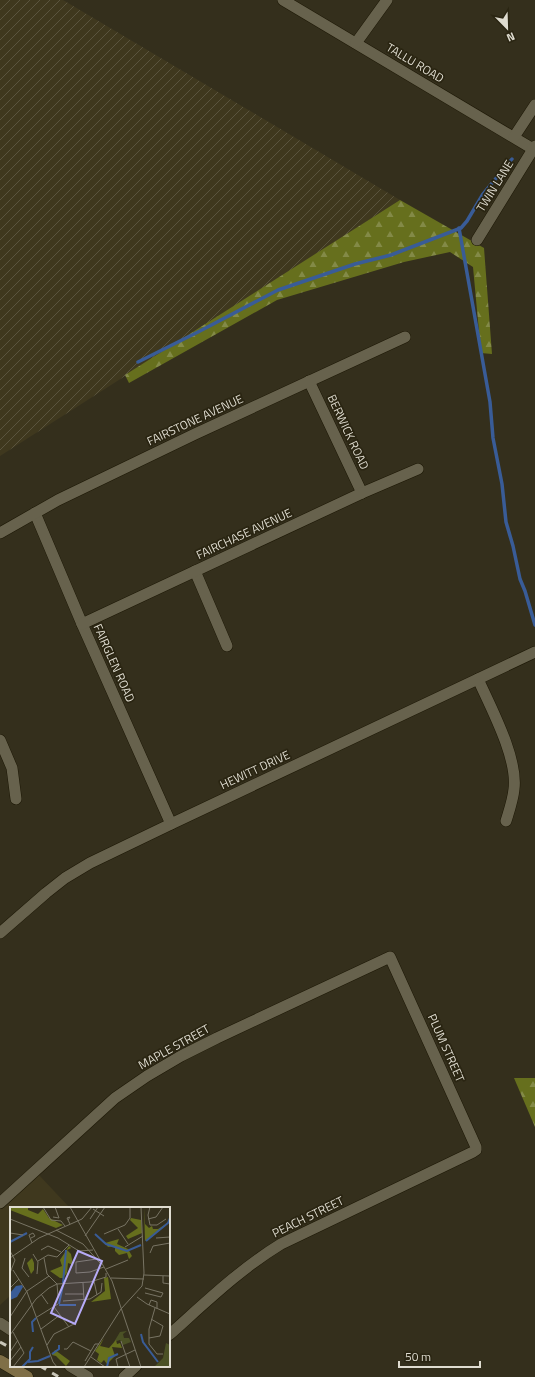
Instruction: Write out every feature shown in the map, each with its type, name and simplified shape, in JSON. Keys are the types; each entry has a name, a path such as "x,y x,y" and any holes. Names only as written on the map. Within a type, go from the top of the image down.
{"main road":[{"path":"0,1361 10,1367"},
{"path":"10,1367 27,1377"}],"street":[{"name":"TALLU ROAD","path":"283,0 514,137 534,147"},
{"path":"356,44 387,0"},
{"path":"514,137 535,105"},
{"name":"TWIN LANE","path":"477,240 534,147"},
{"name":"FAIRSTONE AVENUE","path":"0,533 58,500 188,437 405,337"},
{"name":"BERWICK ROAD","path":"310,381 362,493"},
{"name":"FAIRCHASE AVENUE","path":"82,624 362,493 418,469"},
{"name":"FAIRGLEN ROAD","path":"35,513 82,624 171,824"},
{"path":"195,571 228,646"},
{"name":"HEWITT DRIVE","path":"0,933 65,878 90,863 535,652"},
{"path":"478,679 505,741 513,765 514,788 506,822"},
{"path":"0,740 12,768 16,799"},
{"name":"PLUM STREET","path":"390,957 476,1147 476,1150"},
{"name":"MAPLE STREET","path":"0,1203 115,1098 147,1076 217,1038 390,957"},
{"name":"PEACH STREET","path":"170,1334 232,1279 275,1247 476,1150"},
{"path":"0,1323 10,1329"},
{"path":"72,1367 88,1377"},
{"path":"124,1377 135,1367"}],"shaded area":[{"path":"0,0 63,0 400,200 0,456"},
{"path":"38,1174 69,1207 10,1207 10,1296 0,1305 0,1209"}],"green space":[{"path":"400,200 484,248 492,354 481,353 473,267 450,252 404,262 277,300 129,383 125,375"},
{"path":"514,1078 535,1078 535,1127"}],"waterway":[{"path":"138,362 278,290 355,264 391,255 461,228 467,221 483,194 512,159"},
{"path":"459,228 490,402 493,438 502,484 506,522 520,579 535,625"}],"railway":[{"path":"0,1342 10,1347"},
{"path":"42,1367 59,1377"}]}
